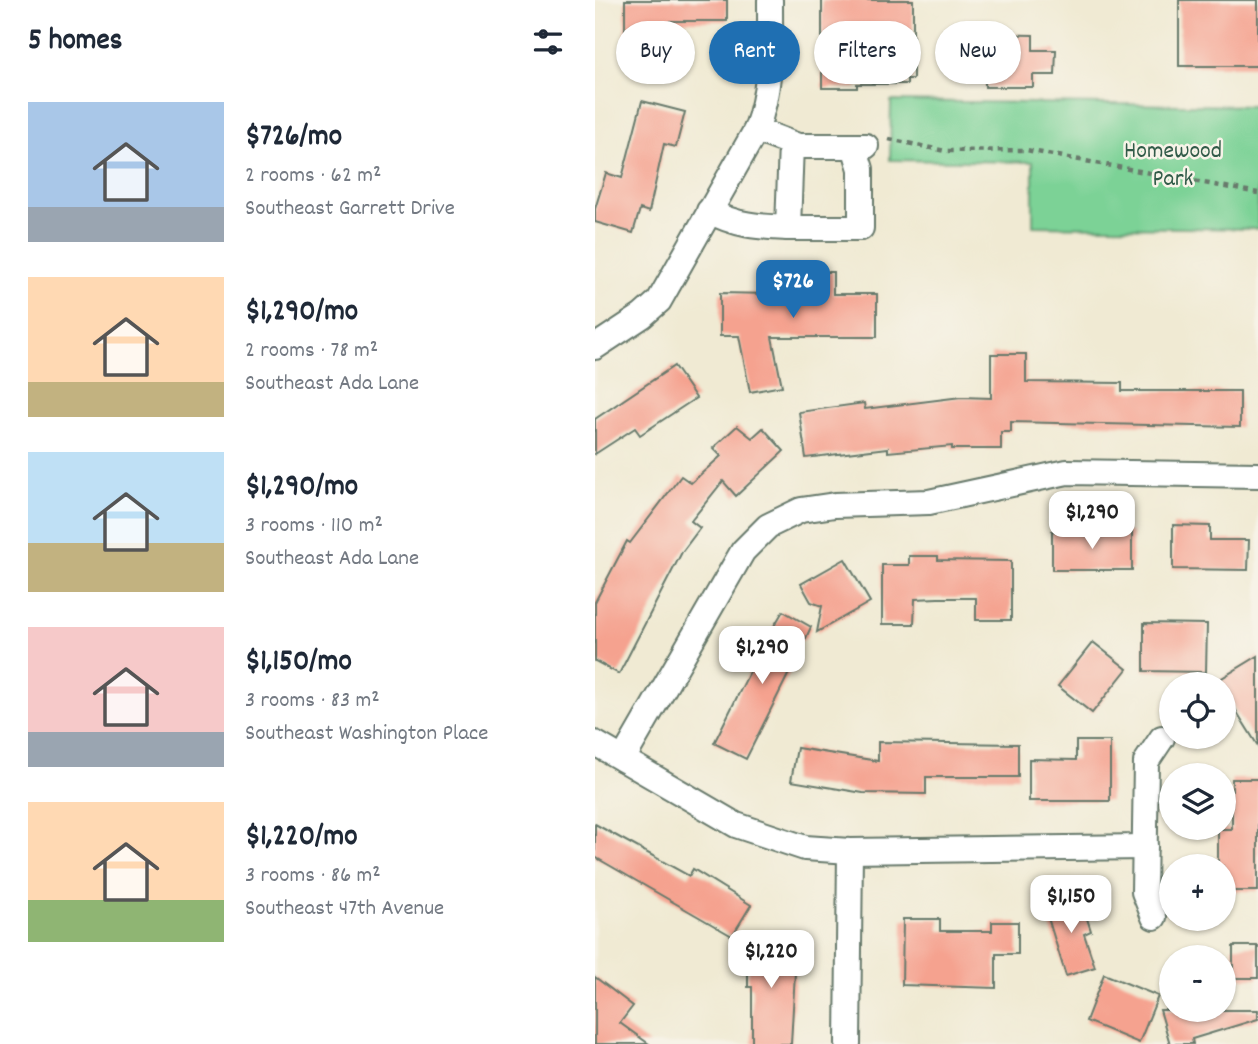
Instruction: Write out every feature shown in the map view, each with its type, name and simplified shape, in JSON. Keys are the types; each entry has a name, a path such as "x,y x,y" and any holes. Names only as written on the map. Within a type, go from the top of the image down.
{"street":[{"path":"595,347 642,316 659,301 756,130 766,103 770,66 769,0"},
{"path":"709,211 730,222 755,227 861,228 860,146 792,144 756,130"},
{"path":"787,228 792,144"},
{"path":"623,759 743,551 768,526 801,510 835,505 929,502 1067,472 1258,475"},
{"path":"1154,917 1144,892 1146,762 1159,742"},
{"path":"595,743 736,825 805,848 850,851 1145,847"},
{"path":"848,1044 850,851"}],"path":[{"path":"860,146 883,138 945,151 1026,150 1258,193"}],"green space":[{"name":"Homewood Park","path":"891,101 1258,106 1258,229 1033,226 1033,162 890,160"}],"building":[{"path":"625,0 727,0 727,21 625,21"},
{"path":"822,0 913,0 913,21 822,21"},
{"path":"1179,0 1258,0 1258,66 1179,66"},
{"path":"1021,35 1033,35 1033,50 1056,50 1055,75 1033,75 1033,87 985,87 985,84 1021,84"},
{"path":"822,84 857,84 857,88 822,88"},
{"path":"642,101 685,112 676,147 664,144 649,212 640,209 633,233 595,222 595,209 606,173 622,178"},
{"path":"778,272 833,272 833,294 877,294 877,337 772,337 782,386 750,392 739,336 720,336 720,293 778,294"},
{"path":"991,354 1026,354 1026,382 1122,383 1122,391 1240,391 1240,427 1011,422 1011,432 1001,432 1001,449 952,449 952,446 888,452 888,448 806,458 799,412 864,403 865,409 961,397 991,398"},
{"path":"674,366 696,398 640,435 635,428 595,454 595,419"},
{"path":"737,426 752,438 763,428 784,451 736,496 723,481 691,521 700,528 682,552 619,674 595,661 595,602 627,541 630,543 681,476 691,483 721,456 713,448"},
{"path":"1173,525 1210,526 1210,540 1249,540 1248,570 1173,569"},
{"path":"1052,531 1132,532 1132,570 1052,570"},
{"path":"909,556 938,556 938,560 1011,561 1011,620 976,620 976,598 938,598 915,599 914,624 882,624 882,565 909,565"},
{"path":"845,559 870,602 817,632 822,606 811,602 801,584"},
{"path":"783,611 811,627 806,638 786,649 798,655 746,759 714,743 751,669 748,670"},
{"path":"1144,623 1207,624 1206,672 1144,671"},
{"path":"1093,642 1127,669 1092,713 1058,686"},
{"path":"1258,656 1258,746 1236,711 1236,672 1232,672"},
{"path":"1076,741 1110,741 1110,801 1029,801 1029,759 1076,760"},
{"path":"878,742 1018,744 1018,777 926,777 926,794 863,793 791,781 797,748 878,761"},
{"path":"1236,779 1258,779 1258,891 1236,891 1236,854 1218,854 1218,840 1236,840"},
{"path":"595,824 689,876 693,869 751,905 732,936 595,857"},
{"path":"1080,897 1091,931 1084,934 1095,967 1066,976 1045,908"},
{"path":"903,919 940,919 940,931 992,931 992,922 1018,922 1018,954 996,954 996,988 902,985"},
{"path":"748,939 787,939 787,954 796,954 791,1044 752,1044 752,987 748,987"},
{"path":"1236,946 1258,946 1258,978 1236,978"},
{"path":"1104,974 1158,996 1139,1043 1086,1021"},
{"path":"595,977 633,1006 620,1023 649,1044 595,1044"},
{"path":"1236,1010 1258,1010 1258,1019 1192,1039 1193,1044 1170,1044 1164,1022 1236,1022"}]}
